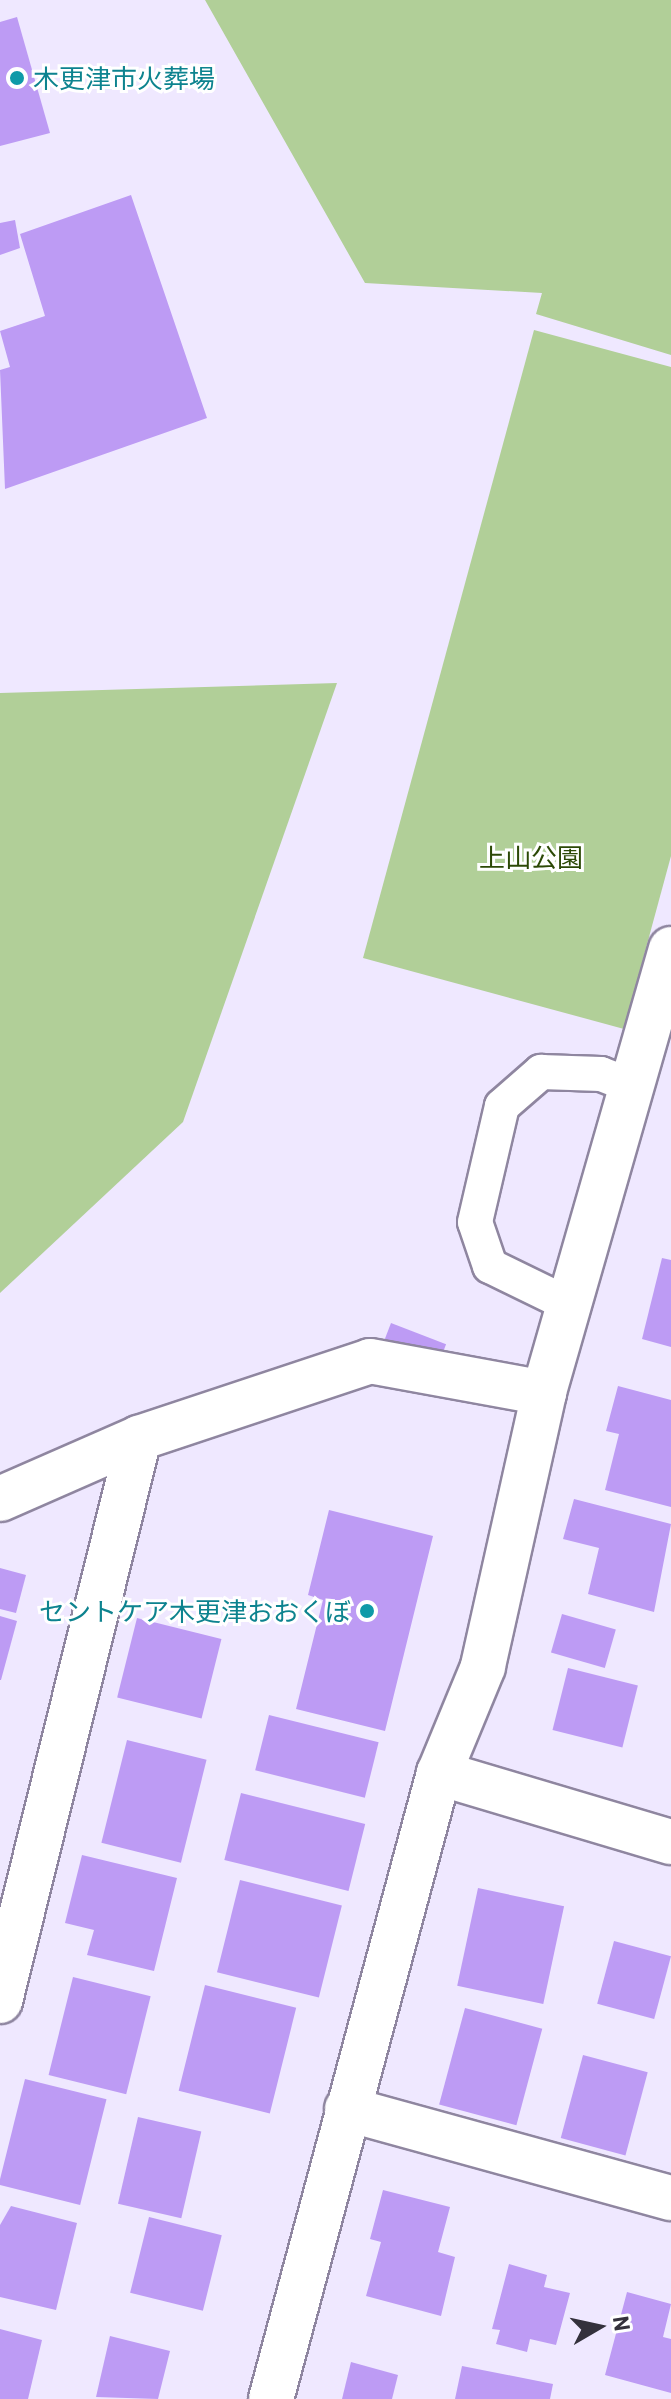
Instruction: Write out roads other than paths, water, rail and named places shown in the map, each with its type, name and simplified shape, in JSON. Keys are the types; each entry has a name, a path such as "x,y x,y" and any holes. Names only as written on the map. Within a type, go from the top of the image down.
{"street":[{"path":"271,2399 439,1773 483,1667 544,1393 671,949"},
{"path":"0,1499 139,1438 370,1361 544,1393"},
{"path":"0,2001 139,1438"},
{"path":"439,1773 671,1842"},
{"path":"347,2109 671,2198"}],"lane":[{"path":"570,1305 490,1266 475,1222 502,1106 541,1072 601,1074 632,1086"}],"place":[{"name":"木更津市火葬場","path":"17,78"},
{"name":"セントケア木更津おおくぼ","path":"367,1611"}],"park label":[{"name":"上山公園","path":"531,857"}]}
